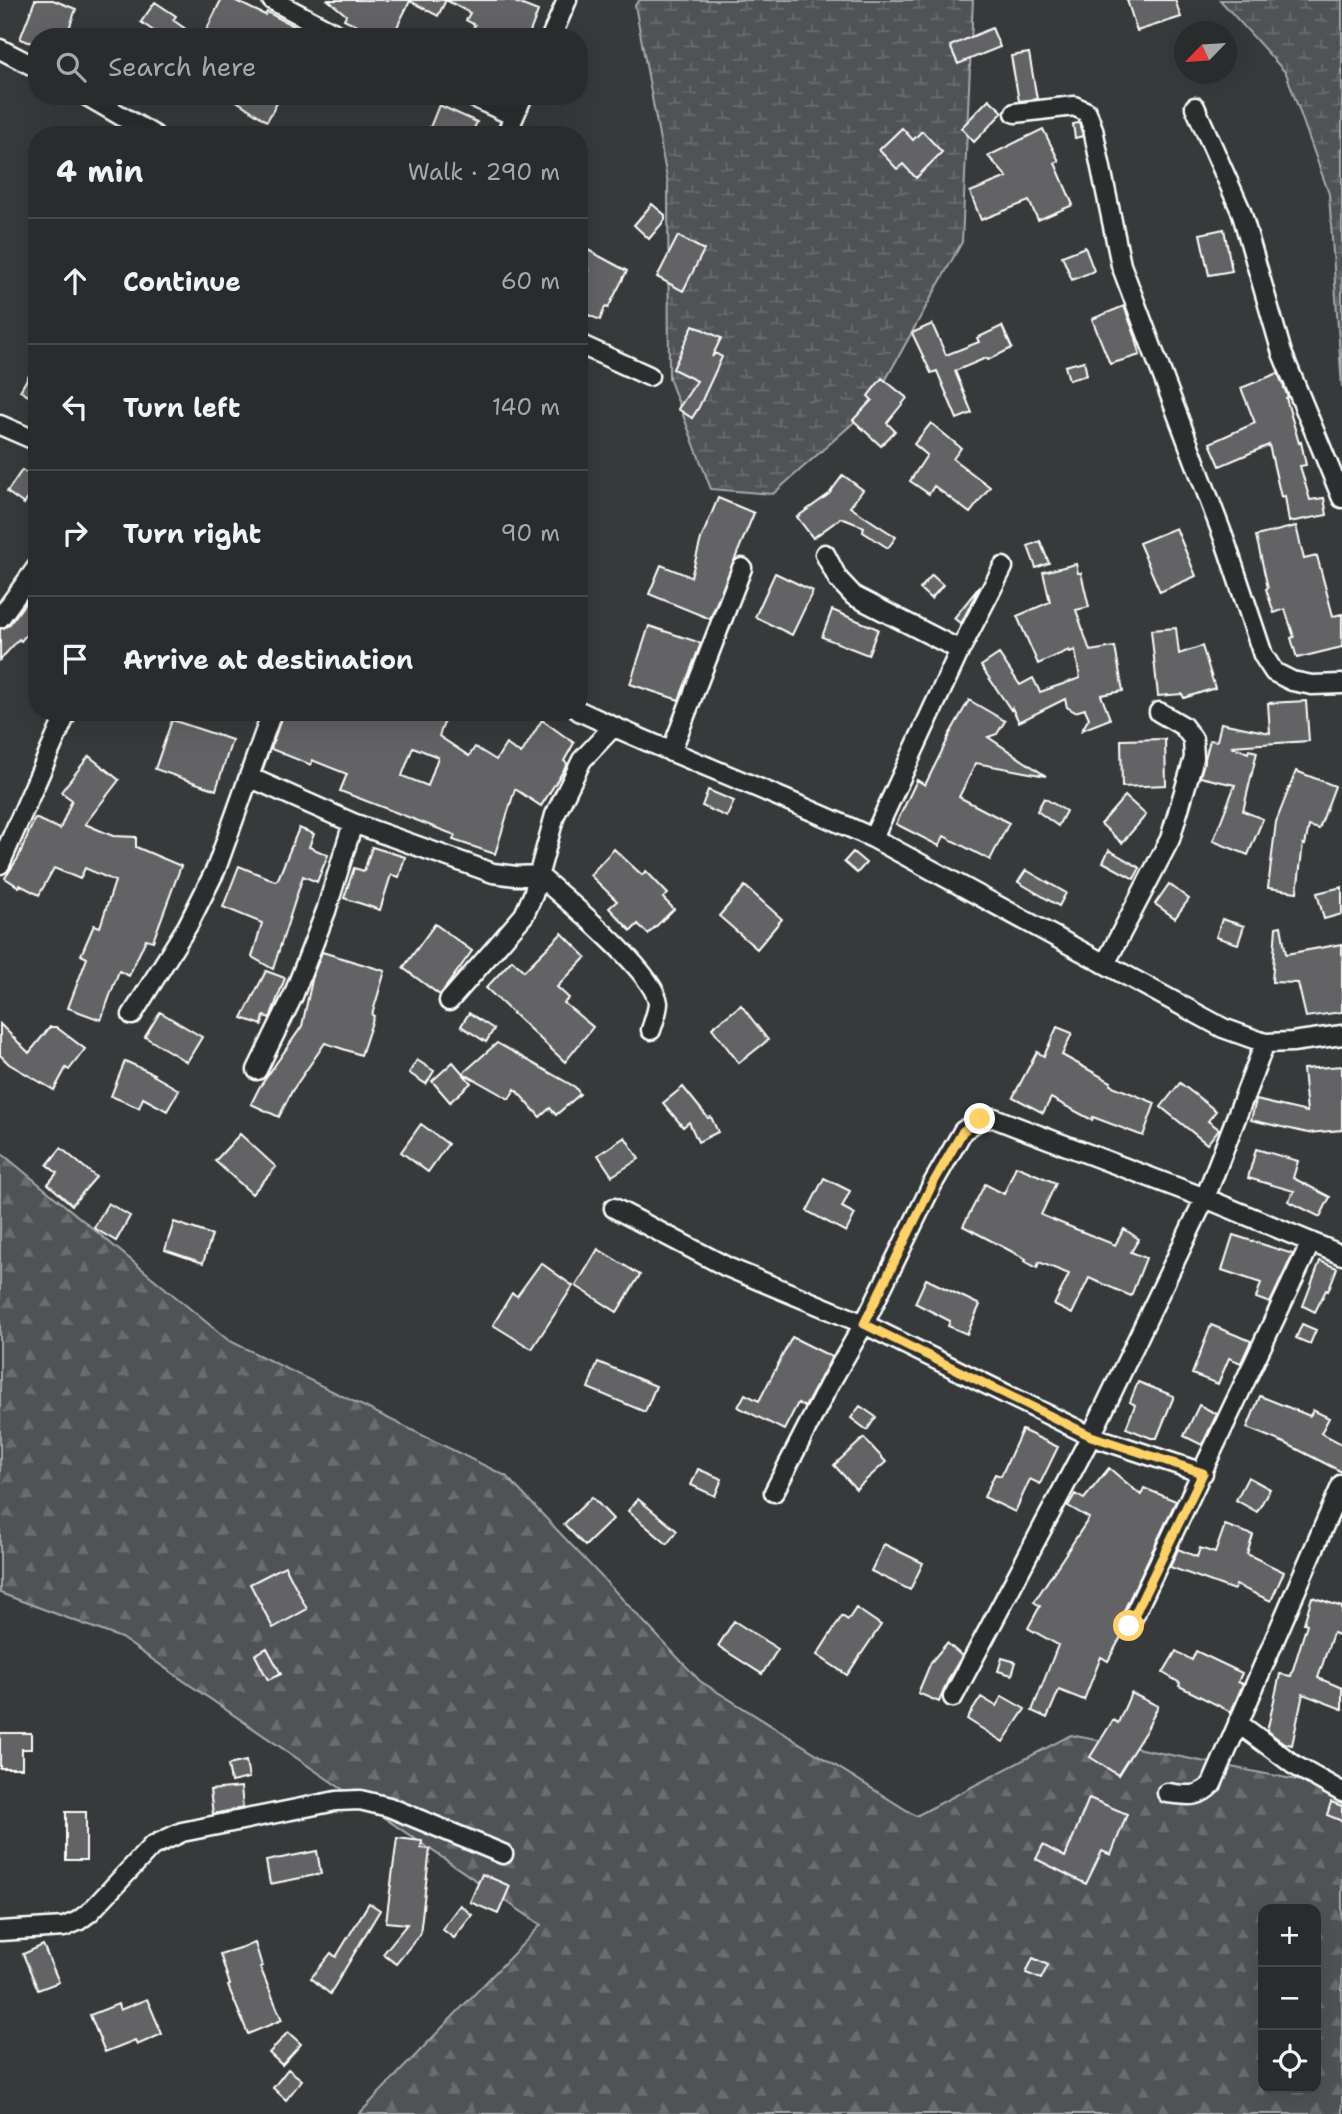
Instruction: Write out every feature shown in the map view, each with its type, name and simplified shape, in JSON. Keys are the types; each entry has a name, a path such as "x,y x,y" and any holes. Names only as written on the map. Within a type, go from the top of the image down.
{"street":[{"path":"555,28 567,0"},
{"path":"277,1 326,28"},
{"path":"0,49 28,63"},
{"path":"102,105 139,126"},
{"path":"490,105 514,116"},
{"path":"510,126 519,105"},
{"path":"1015,113 1074,106 1087,112 1093,128 1121,265 1226,544 1263,655 1274,672 1292,681 1341,689"},
{"path":"1195,107 1241,211 1282,353 1342,498"},
{"path":"588,349 649,376"},
{"path":"0,425 28,437"},
{"path":"825,554 838,579 854,596 960,650"},
{"path":"873,838 960,650 1003,567"},
{"path":"671,752 742,568"},
{"path":"0,618 28,579"},
{"path":"1105,964 1170,839 1194,758 1193,739 1182,726 1159,712"},
{"path":"588,715 873,838 1223,1028 1265,1043 1342,1035"},
{"path":"0,864 63,721"},
{"path":"132,1015 188,925 216,869 269,721"},
{"path":"449,1001 524,915 534,895 555,815 582,760 613,727"},
{"path":"249,777 353,823 493,873 538,875 632,962 650,985 658,1003 651,1030"},
{"path":"257,1070 293,996 326,911 353,823"},
{"path":"953,1696 1091,1436 1205,1198 1265,1043"},
{"path":"774,1492 830,1383 864,1324 932,1185 963,1131 980,1119 994,1118 1205,1198 1342,1255"},
{"path":"614,1208 727,1266 864,1324 1091,1436 1203,1473"},
{"path":"1129,1626 1311,1242"},
{"path":"1167,1793 1192,1796 1204,1793 1212,1784 1342,1484"},
{"path":"1238,1723 1294,1765 1342,1793"},
{"path":"0,1931 64,1927 78,1921 90,1912 152,1846 182,1832 336,1801 360,1800 389,1807 503,1854"}],"green space":[{"path":"640,0 973,0 962,242 870,408 773,494 711,489 669,378 668,184 635,5"},
{"path":"1220,0 1342,0 1342,387 1329,194 1286,73"},
{"path":"0,1152 228,1340 506,1476 700,1681 916,1816 1071,1735 1342,1789 1342,2114 359,2114 541,1925 121,1638 0,1593"}],"building":[{"path":"35,0 53,0 76,9 69,28 28,28 28,42 20,39"},
{"path":"221,0 234,0 265,15 267,12 294,26 293,28 207,28"},
{"path":"328,0 446,0 438,16 410,1 396,28 362,28 344,19 346,15"},
{"path":"446,0 510,0 538,11 531,28 473,28 475,25 466,20 470,13"},
{"path":"1127,0 1175,0 1181,17 1137,31"},
{"path":"155,2 176,16 173,20 184,28 149,28 141,22"},
{"path":"992,28 1000,47 958,64 950,46"},
{"path":"1029,53 1037,99 1019,101 1011,56"},
{"path":"989,99 1003,112 974,142 961,128"},
{"path":"243,105 276,105 267,121"},
{"path":"439,105 477,122 475,126 431,126"},
{"path":"1079,123 1083,136 1075,138 1073,124"},
{"path":"902,128 913,140 922,131 942,152 916,178 903,164 897,169 879,150"},
{"path":"1043,129 1059,161 1055,163 1073,205 1038,220 1029,201 981,220 970,192 1007,177 988,156"},
{"path":"652,204 665,215 665,220 649,239 634,225"},
{"path":"1224,229 1232,271 1209,275 1200,234"},
{"path":"678,236 704,250 683,291 657,277"},
{"path":"1085,247 1094,271 1072,280 1062,256"},
{"path":"588,250 627,271 600,320 588,315"},
{"path":"1124,306 1140,355 1110,364 1092,319"},
{"path":"932,324 946,355 979,342 977,338 1002,326 1012,348 988,360 986,358 955,371 972,413 957,419 937,371 931,373 912,333"},
{"path":"693,325 721,338 712,357 715,353 722,357 692,418 678,409 697,381 673,369"},
{"path":"1084,361 1087,375 1069,380 1065,366"},
{"path":"1278,373 1288,397 1286,398 1299,443 1301,442 1306,465 1300,466 1310,500 1324,498 1327,515 1289,522 1285,496 1281,497 1269,445 1220,466 1210,443 1255,423 1241,388"},
{"path":"28,377 28,396 20,391"},
{"path":"882,378 907,398 887,423 895,431 881,446 853,420 872,400 868,396"},
{"path":"931,423 961,448 953,459 990,487 970,513 934,486 929,494 910,481 927,455 914,444"},
{"path":"22,470 28,474 28,498 24,504 7,492"},
{"path":"843,475 863,490 850,507 896,537 888,548 863,532 864,527 841,518 813,538 797,517 829,494"},
{"path":"718,498 754,513 710,619 649,594 661,565 691,577 701,539"},
{"path":"1296,526 1304,559 1317,556 1333,616 1342,614 1342,647 1297,658 1285,609 1274,613 1266,589 1268,588 1256,536"},
{"path":"1176,528 1196,576 1160,592 1139,543"},
{"path":"1040,541 1049,563 1036,568 1028,546"},
{"path":"1076,564 1078,573 1081,573 1089,607 1076,610 1090,651 1115,647 1123,691 1101,695 1110,719 1082,730 1089,718 1085,709 1075,712 1067,707 1065,699 1019,722 981,666 999,654 1020,685 1033,678 1040,692 1080,678 1075,650 1069,650 1038,664 1017,616 1050,602 1043,572"},
{"path":"775,573 813,591 792,635 755,617"},
{"path":"932,575 943,585 931,599 920,589"},
{"path":"980,586 961,624 954,618"},
{"path":"28,599 28,633 0,660 0,629 9,625"},
{"path":"832,610 878,629 868,655 822,637"},
{"path":"649,626 701,643 679,700 630,684"},
{"path":"1176,628 1179,654 1202,646 1215,688 1184,698 1182,694 1158,696 1151,630"},
{"path":"969,700 1005,721 997,734 988,737 1046,776 976,763 959,797 1009,823 990,860 944,836 939,846 896,824 917,780 925,785"},
{"path":"1306,701 1309,741 1231,746 1248,753 1249,750 1257,752 1243,811 1263,819 1248,855 1213,841 1235,785 1200,777 1210,740 1217,741 1221,723 1270,733 1268,703"},
{"path":"172,721 232,740 216,790 155,769"},
{"path":"280,721 445,721 439,736 469,756 475,747 496,760 506,744 521,754 541,721 574,743 564,761 568,764 541,806 515,789 495,854 453,840 455,835 340,791 347,774 312,760 311,765 271,749","holes":["413,747 438,757 428,786 402,776"]},
{"path":"1165,739 1166,785 1122,787 1121,740"},
{"path":"89,756 119,780 85,824 113,836 136,837 136,847 181,866 153,941 146,939 129,976 119,971 101,1020 68,1008 87,958 81,955 94,925 100,927 115,881 85,868 80,879 54,868 39,895 5,878 18,858 35,818 60,829 72,800 61,792"},
{"path":"1296,771 1335,786 1319,829 1309,826 1305,845 1303,844 1297,892 1268,888 1276,822"},
{"path":"708,790 734,801 727,817 702,806"},
{"path":"1125,796 1146,815 1122,843 1101,824"},
{"path":"1044,798 1066,811 1058,826 1037,811"},
{"path":"299,828 314,834 309,847 328,855 317,882 303,876 273,969 252,957 262,923 223,907 239,866 275,881 278,879"},
{"path":"372,847 405,857 399,877 391,875 380,910 344,898 354,868 364,871"},
{"path":"614,849 642,875 646,871 668,894 663,898 674,909 648,934 638,924 631,931 609,908 617,901 590,875"},
{"path":"1109,850 1140,868 1134,879 1103,862"},
{"path":"853,852 866,863 857,873 844,862"},
{"path":"1026,870 1066,893 1059,906 1018,882"},
{"path":"1169,884 1189,899 1175,918 1155,904"},
{"path":"745,886 782,919 757,949 719,916"},
{"path":"1342,887 1342,914 1324,919 1317,893"},
{"path":"1222,919 1244,926 1238,944 1216,937"},
{"path":"435,924 472,951 440,995 403,968"},
{"path":"1281,926 1286,954 1342,944 1342,1012 1306,1017 1298,983 1272,982 1276,927"},
{"path":"562,933 586,957 557,987 569,998 564,1003 593,1027 565,1062 486,988 512,960 524,971"},
{"path":"322,952 385,971 372,1015 374,1016 361,1055 325,1043 292,1091 279,1117 251,1104 302,1026 313,975"},
{"path":"266,971 285,978 270,1018 264,1016 262,1025 242,1018"},
{"path":"741,1005 768,1040 739,1063 712,1028"},
{"path":"160,1012 202,1037 187,1062 145,1037"},
{"path":"469,1013 494,1029 486,1042 461,1026"},
{"path":"0,1024 29,1053 50,1027 56,1027 85,1049 69,1070 66,1068 54,1090 9,1064 0,1055"},
{"path":"1057,1027 1072,1033 1062,1055 1111,1082 1110,1085 1155,1103 1143,1136 1093,1117 1092,1120 1051,1098 1043,1113 1013,1097 1037,1052 1044,1056"},
{"path":"497,1043 575,1087 580,1094 556,1115 550,1108 540,1117 515,1089 509,1099 463,1073"},
{"path":"417,1060 434,1071 426,1084 409,1073"},
{"path":"125,1061 154,1074 179,1090 167,1111 143,1098 139,1108 111,1096"},
{"path":"453,1062 471,1083 450,1102 432,1081"},
{"path":"1342,1066 1342,1130 1308,1133 1251,1120 1256,1100 1307,1112 1303,1069"},
{"path":"1180,1083 1216,1111 1208,1121 1219,1129 1207,1144 1161,1107"},
{"path":"683,1087 708,1118 711,1117 718,1132 698,1142 689,1122 683,1127 663,1103"},
{"path":"421,1124 448,1144 428,1172 401,1152"},
{"path":"240,1134 276,1167 252,1194 215,1161"},
{"path":"625,1137 639,1159 612,1176 598,1155"},
{"path":"61,1148 96,1177 72,1205 48,1184 57,1173 47,1165"},
{"path":"1256,1149 1298,1161 1293,1178 1330,1197 1320,1217 1288,1201 1294,1191 1248,1178"},
{"path":"1016,1166 1056,1183 1041,1215 1115,1245 1124,1229 1139,1239 1131,1252 1146,1258 1131,1296 1089,1278 1072,1314 1054,1305 1069,1274 1039,1262 1037,1268 1025,1261 1026,1259 963,1226 985,1184 1004,1194"},
{"path":"824,1178 850,1191 842,1207 855,1214 846,1232 807,1211"},
{"path":"108,1203 130,1216 116,1241 94,1228"},
{"path":"174,1222 212,1235 203,1263 165,1250"},
{"path":"1233,1235 1293,1254 1270,1303 1256,1298 1261,1283 1222,1270"},
{"path":"598,1249 640,1275 617,1312 576,1286"},
{"path":"1320,1261 1337,1268 1328,1291 1326,1290 1315,1312 1303,1306"},
{"path":"541,1263 573,1286 532,1349 493,1325 512,1293 517,1296"},
{"path":"926,1279 980,1305 967,1334 948,1326 950,1321 915,1303"},
{"path":"1302,1324 1316,1330 1310,1344 1296,1338"},
{"path":"1211,1325 1251,1341 1241,1363 1229,1358 1218,1384 1192,1374"},
{"path":"792,1337 832,1357 805,1407 798,1403 784,1430 738,1407 745,1394 759,1401"},
{"path":"598,1362 656,1386 645,1412 588,1388"},
{"path":"1138,1382 1174,1396 1157,1438 1126,1428 1135,1405 1130,1402"},
{"path":"1260,1396 1310,1416 1313,1410 1329,1418 1321,1433 1342,1444 1342,1472 1287,1444 1247,1428"},
{"path":"1199,1405 1217,1414 1202,1445 1184,1436"},
{"path":"860,1406 876,1417 867,1430 851,1418"},
{"path":"1022,1430 1058,1447 1040,1484 1030,1479 1015,1512 984,1497 995,1474 1001,1476"},
{"path":"864,1438 886,1462 856,1489 834,1465"},
{"path":"1109,1468 1141,1495 1144,1488 1176,1501 1119,1621 1118,1628 1122,1635 1108,1661 1101,1657 1084,1700 1059,1690 1047,1718 1032,1711 1058,1645 1028,1628 1040,1606 1034,1602 1089,1518 1068,1506 1075,1494 1084,1499"},
{"path":"698,1469 722,1479 715,1496 691,1485"},
{"path":"1248,1477 1270,1489 1257,1512 1236,1500"},
{"path":"592,1497 613,1519 585,1546 564,1524"},
{"path":"638,1499 677,1531 667,1544 628,1511"},
{"path":"1225,1525 1253,1535 1247,1554 1284,1572 1271,1601 1236,1585 1234,1590 1170,1567 1178,1549 1197,1557 1200,1548 1215,1553"},
{"path":"884,1544 923,1563 910,1590 871,1571"},
{"path":"285,1566 307,1609 273,1628 250,1584"},
{"path":"1312,1597 1342,1607 1342,1636 1333,1633 1318,1678 1342,1688 1342,1709 1303,1694 1292,1745 1284,1743 1267,1731 1280,1674 1291,1676 1307,1624 1304,1623"},
{"path":"856,1608 881,1625 847,1675 817,1655 842,1616 848,1620"},
{"path":"734,1621 778,1649 762,1674 718,1646"},
{"path":"947,1643 962,1656 939,1702 918,1693 931,1662"},
{"path":"267,1648 281,1674 268,1680 255,1655"},
{"path":"1176,1651 1192,1660 1196,1651 1242,1673 1238,1682 1243,1684 1231,1712 1179,1686 1180,1683 1163,1673"},
{"path":"1002,1658 1016,1662 1012,1675 998,1671"},
{"path":"1131,1693 1158,1706 1118,1775 1090,1757 1113,1720 1118,1723"},
{"path":"1002,1696 1025,1709 1003,1742 967,1719 981,1697 996,1706"},
{"path":"0,1733 31,1733 31,1749 22,1749 22,1768 0,1768"},
{"path":"246,1761 249,1778 231,1782 228,1765"},
{"path":"241,1787 243,1808 213,1814 210,1790"},
{"path":"1089,1798 1127,1814 1111,1855 1102,1851 1086,1884 1036,1859 1043,1845 1065,1857"},
{"path":"1331,1802 1342,1806 1342,1821 1327,1815"},
{"path":"66,1812 86,1812 86,1860 66,1860"},
{"path":"397,1838 422,1841 421,1848 430,1849 420,1934 396,1964 383,1954 407,1924 386,1922"},
{"path":"317,1851 321,1874 270,1884 266,1861"},
{"path":"482,1874 510,1886 498,1914 470,1902"},
{"path":"369,1903 380,1910 330,1994 311,1978 331,1953 336,1957"},
{"path":"460,1905 472,1915 454,1938 442,1929"},
{"path":"255,1943 262,1966 260,1967 282,2020 248,2034 228,1986 230,1985 220,1954"},
{"path":"43,1945 59,1982 38,1990 23,1954"},
{"path":"1033,1958 1048,1965 1041,1979 1026,1973"},
{"path":"147,1999 162,2034 137,2045 135,2040 105,2052 90,2015 118,2004 120,2010"},
{"path":"288,2032 301,2044 282,2065 269,2053"},
{"path":"288,2069 302,2080 286,2100 273,2088"}],"route":[{"path":"980,1119 963,1131 932,1185 864,1324 1091,1436 1203,1473 1129,1626"}]}
